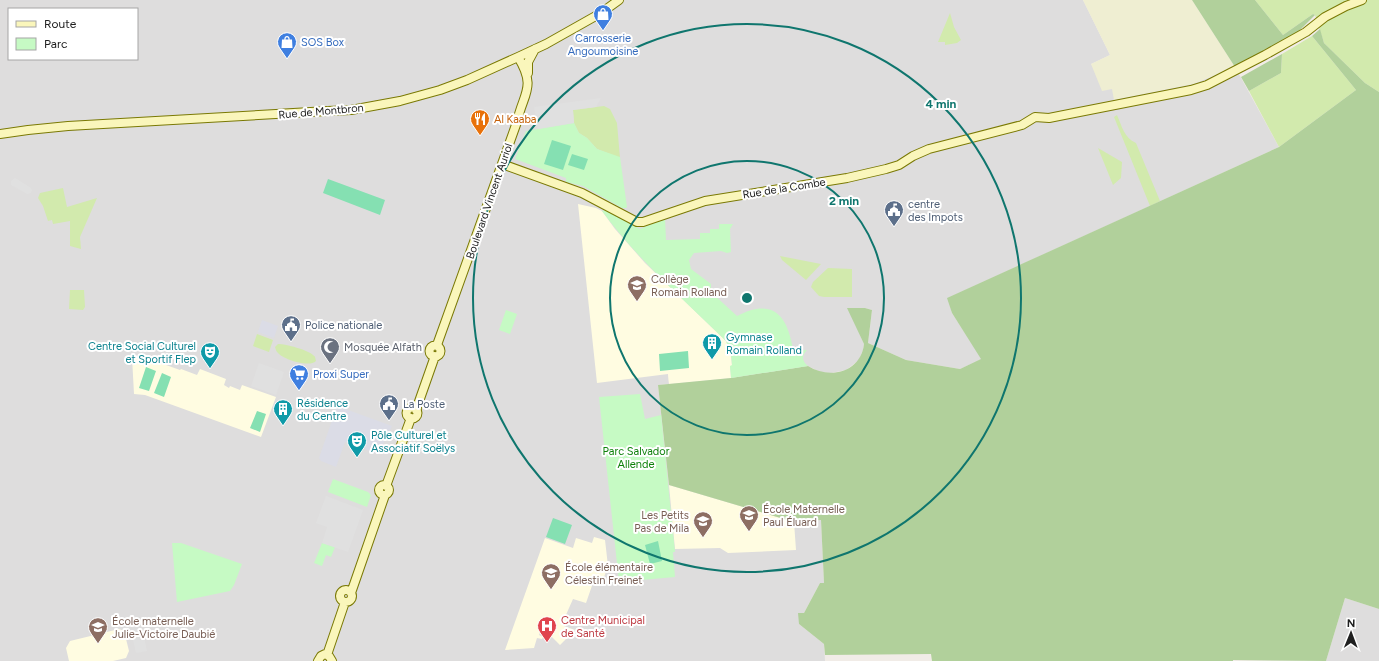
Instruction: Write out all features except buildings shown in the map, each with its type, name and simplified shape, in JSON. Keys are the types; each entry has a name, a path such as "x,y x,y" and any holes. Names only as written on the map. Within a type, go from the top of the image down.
{"street":[{"name":"Rue de Montbron","path":"0,134 49,127 357,109 400,101 440,90 467,80 518,57 600,13 619,0"},
{"name":"Rue de la Combe","path":"502,164 582,193 637,222 643,222 705,201 847,178 886,169 900,164 929,149 1022,125 1035,117 1052,117 1191,90 1207,85 1306,32 1325,18 1346,6 1362,0"},
{"name":"Boulevard Vincent Auriol","path":"330,658 345,602 349,602 352,599 349,592 383,495 389,491 386,486 410,418 417,416 414,409 433,356 438,356 441,352 440,347 437,345 517,122 518,114 526,97 528,62 535,49"},
{"path":"518,57 524,68 528,82"},
{"path":"318,661 321,656 330,658"}],"shaded area":[{"path":"0,0 1083,0 1110,55 1091,64 1112,88 1193,84 1235,67 1279,147 948,298 952,313 982,359 960,369 906,360 868,343 872,310 865,308 848,308 864,344 859,360 846,370 831,373 820,372 808,366 731,378 730,366 668,374 669,384 658,385 669,485 794,522 821,520 824,583 820,583 804,613 799,613 799,624 824,644 825,661 0,661"},
{"path":"601,98 596,107 573,110 574,123 538,129 534,107"},
{"path":"15,178 31,188 31,193 27,194 11,185 11,181"},
{"name":"Collège Romain Rolland","path":"578,204 602,211 615,229 645,263 726,341 731,354 731,378 669,384 668,374 597,383"},
{"path":"262,320 278,326 274,338 258,332"},
{"path":"141,356 146,358 145,361 151,363 152,360 197,375 200,369 226,379 224,385 229,388 230,386 240,390 242,385 276,397 261,437 145,395 134,394 132,357 140,358"},
{"path":"259,363 284,372 276,395 251,386"},
{"path":"337,406 392,426 390,431 388,431 381,451 379,450 378,454 345,442 336,467 321,461 319,458"},
{"path":"669,485 794,522 796,550 728,553 720,548 675,549"},
{"path":"326,496 363,510 348,552 322,543 327,527 316,523"},
{"path":"594,537 605,540 608,566 603,580 595,577 586,603 573,599 565,617 567,618 564,626 575,630 560,645 549,634 550,631 542,628 539,635 543,637 542,639 537,638 534,648 505,650 545,538 573,548 576,538 592,543"},
{"path":"1345,598 1379,609 1379,661 1326,661"},
{"name":"École maternelle Julie-Victoire Daubié","path":"119,629 124,631 129,651 126,658 113,661 69,661 66,648 70,641"},
{"path":"140,629 141,633 143,633 147,651 136,653 132,635 136,634 135,630"}],"green space":[{"path":"1083,0 1192,0 1235,67 1193,84 1114,100 1112,89 1102,91 1091,64 1110,55"},
{"path":"1192,0 1255,0 1283,35 1313,14 1315,15 1295,35 1235,67"},
{"path":"1255,0 1379,0 1379,92 1365,83 1324,43 1315,15 1313,14 1283,35"},
{"path":"950,13 954,27 961,40 957,43 945,45 945,42 938,42"},
{"path":"1320,29 1324,43 1365,83 1379,92 1379,609 1345,598 1326,661 932,661 931,654 825,655 824,644 799,624 798,613 804,613 820,583 824,583 821,520 794,522 669,485 658,385 731,378 808,366 826,372 835,373 843,371 851,367 857,361 862,354 864,344 847,308 865,308 872,310 868,343 906,360 960,369 981,359 952,313 947,298 1279,147 1356,90 1312,36"},
{"path":"1312,36 1356,90 1279,147 1249,91 1281,73 1282,54"},
{"path":"1282,54 1281,73 1249,91 1241,77"},
{"path":"604,106 610,109 617,123 620,158 597,149 587,138 579,133 574,123 573,110"},
{"path":"1117,115 1126,135 1136,143 1160,201 1150,206 1114,117"},
{"path":"574,123 579,133 587,138 597,149 620,157 626,208 622,208 583,186 566,182 566,178 515,159 526,131"},
{"path":"552,140 571,146 563,170 544,164"},
{"path":"1098,148 1122,162 1121,178 1113,185"},
{"path":"572,154 588,159 584,170 568,165"},
{"path":"328,179 385,200 380,215 323,193"},
{"path":"63,188 67,207 97,198 80,237 81,249 70,246 70,221 53,224 52,220 48,221 43,206 38,198 40,193"},
{"path":"605,210 640,229 665,218 666,240 700,239 700,233 710,233 710,229 719,229 719,224 733,224 730,229 731,252 727,253 721,251 694,253 689,260 691,269 711,284 711,292 737,316 749,311 760,309 769,309 776,313 782,318 787,327 793,349 795,351 807,350 803,358 804,362 808,366 731,378 731,354 726,341 646,263 602,211"},
{"path":"780,256 821,264 806,280 782,260"},
{"path":"828,268 852,269 852,297 819,296 811,287 813,282"},
{"path":"70,290 84,290 85,307 83,310 69,309"},
{"path":"506,310 517,314 510,334 499,330"},
{"path":"257,334 273,340 269,352 253,346"},
{"path":"278,344 307,351 315,356 316,361 308,364 285,358 276,351 275,347"},
{"path":"688,351 689,368 660,371 659,354"},
{"path":"146,367 156,371 149,391 139,388"},
{"path":"162,373 171,377 164,397 154,393"},
{"name":"Parc Salvador Allende","path":"640,394 645,419 661,415 675,552 673,552 675,577 619,582 599,397"},
{"path":"257,411 266,414 260,432 250,428"},
{"path":"333,479 368,492 371,495 367,507 328,492"},
{"path":"553,518 572,525 565,544 546,537"},
{"path":"658,541 662,561 650,564 645,545"},
{"path":"172,543 181,543 242,564 234,585 230,591 177,602"},
{"path":"322,543 335,547 331,557 326,555 322,566 314,563"}],"place":[{"name":"Carrosserie Angoumoisine","path":"603,31"},
{"name":"SOS Box","path":"287,59"},
{"name":"Al Kaaba","path":"480,136"},
{"name":"centre des Impots","path":"894,227"},
{"name":"Collège Romain Rolland","path":"637,302"},
{"name":"Police nationale","path":"291,342"},
{"name":"Gymnase Romain Rolland","path":"712,360"},
{"name":"Mosquée Alfath","path":"330,364"},
{"name":"Centre Social Culturel et Sportif Flep","path":"210,369"},
{"name":"Proxi Super","path":"299,391"},
{"name":"La Poste","path":"389,421"},
{"name":"Résidence du Centre","path":"283,426"},
{"name":"Pôle Culturel et Associatif Soëlys","path":"357,458"},
{"name":"École Maternelle Paul Éluard","path":"749,532"},
{"name":"Les Petits Pas de Mila","path":"703,538"},
{"name":"École élémentaire Célestin Freinet","path":"551,590"},
{"name":"Centre Municipal de Santé","path":"547,643"},
{"name":"École maternelle Julie-Victoire Daubié","path":"98,644"}]}
